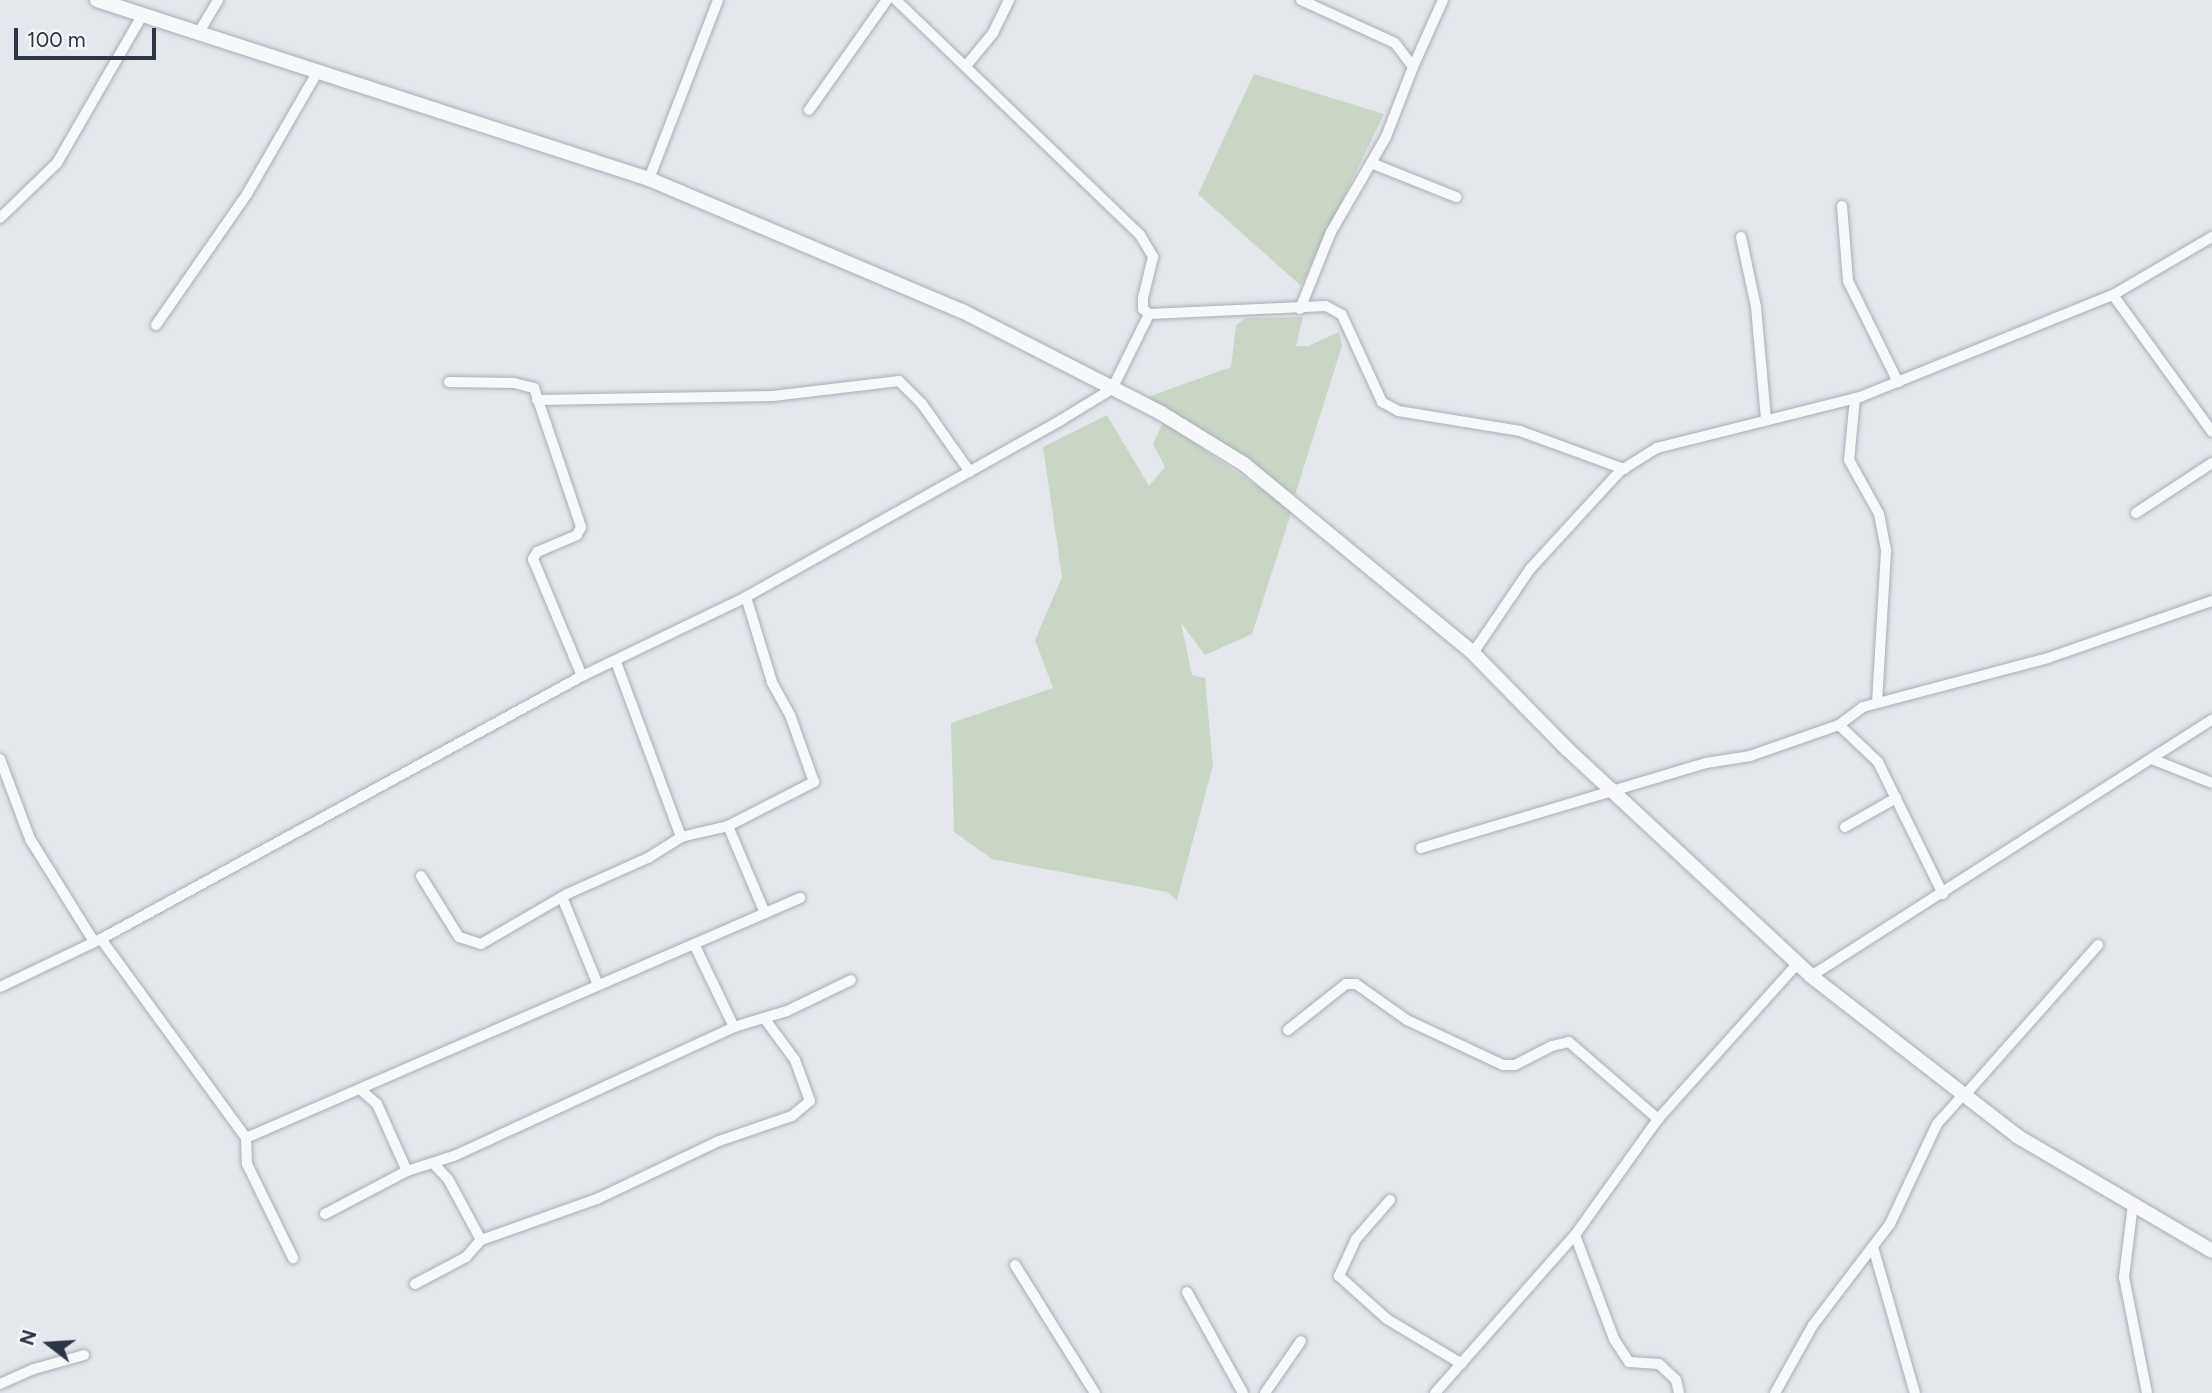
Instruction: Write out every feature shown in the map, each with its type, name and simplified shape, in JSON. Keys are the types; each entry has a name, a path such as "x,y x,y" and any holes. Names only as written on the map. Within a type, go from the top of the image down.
{"street":[{"path":"97,0 649,179 962,311 1161,412 1244,464 1473,653 1612,790 1811,976 2017,1136 2212,1251"},
{"path":"199,32 218,0"},
{"path":"649,179 718,0"},
{"path":"809,110 887,0"},
{"path":"896,0 1140,235 1153,257 1143,298 1143,309 1149,314 1326,306 1342,315 1382,402 1398,411 1520,431 1624,469"},
{"path":"966,66 993,33 1009,0"},
{"path":"1301,0 1395,43 1413,66"},
{"path":"1300,309 1331,232 1387,137 1413,66 1443,0"},
{"path":"0,218 57,163 144,14"},
{"path":"156,325 247,194 318,71"},
{"path":"1370,163 1456,197"},
{"path":"1842,206 1848,281 1898,382"},
{"path":"1741,237 1756,307 1766,420"},
{"path":"1473,653 1530,569 1624,469 1657,448 1855,398 1898,382 2113,295 2212,237"},
{"path":"2113,295 2212,432"},
{"path":"0,987 98,940 582,676 616,662 746,597 1112,389 1149,314"},
{"path":"537,400 773,396 899,381 922,404 970,472"},
{"path":"449,382 526,384 534,388 581,527 577,535 537,552 533,559 582,676"},
{"path":"1855,398 1849,460 1879,514 1886,551 1877,702"},
{"path":"2136,513 2212,463"},
{"path":"421,876 468,943 481,944 562,897 649,858 681,837 728,826 814,782 790,715 772,682 746,597"},
{"path":"1421,848 1706,763 1750,756 1839,725 1877,702 2048,658 2212,601"},
{"path":"616,662 681,837"},
{"path":"1811,976 2154,760 2212,720"},
{"path":"1839,725 1878,762 1943,894"},
{"path":"0,759 30,839 98,940 246,1138 247,1164 293,1258"},
{"path":"2154,760 2212,783"},
{"path":"1845,827 1896,799"},
{"path":"728,826 765,914"},
{"path":"562,897 598,985"},
{"path":"246,1138 598,985 695,946 800,898"},
{"path":"1775,1393 1813,1325 1891,1224 1937,1124 2098,945"},
{"path":"695,946 734,1027"},
{"path":"1435,1393 1575,1235 1658,1119 1798,963"},
{"path":"325,1214 407,1171 550,1115 734,1027 764,1018 852,981"},
{"path":"1288,1030 1346,985 1356,984 1407,1020 1503,1065 1515,1065 1552,1046 1569,1042 1658,1119"},
{"path":"415,1284 466,1257 481,1240 597,1199 719,1141 792,1116 810,1101 795,1060 764,1018"},
{"path":"361,1090 377,1104 407,1171"},
{"path":"433,1163 448,1178 481,1240"},
{"path":"1390,1200 1356,1239 1339,1276 1387,1319 1462,1364"},
{"path":"2133,1204 2124,1277 2147,1393"},
{"path":"1575,1235 1614,1339 1629,1362 1659,1364 1676,1380 1679,1393"},
{"path":"1873,1247 1915,1393"},
{"path":"1015,1265 1095,1393"},
{"path":"1187,1292 1243,1393"},
{"path":"1265,1393 1301,1341"},
{"path":"0,1384 34,1368 84,1355"}],"green space":[{"path":"1254,74 1384,114 1301,286 1198,194"},
{"path":"1303,317 1296,346 1308,346 1339,332 1342,346 1295,495 1148,397 1231,367 1236,325 1246,318"},
{"path":"1107,415 1149,486 1165,467 1153,444 1163,422 1292,510 1252,634 1205,655 1181,623 1192,675 1205,678 1213,765 1177,900 1167,892 992,859 954,832 951,723 1053,688 1035,640 1062,577 1043,447"}]}
